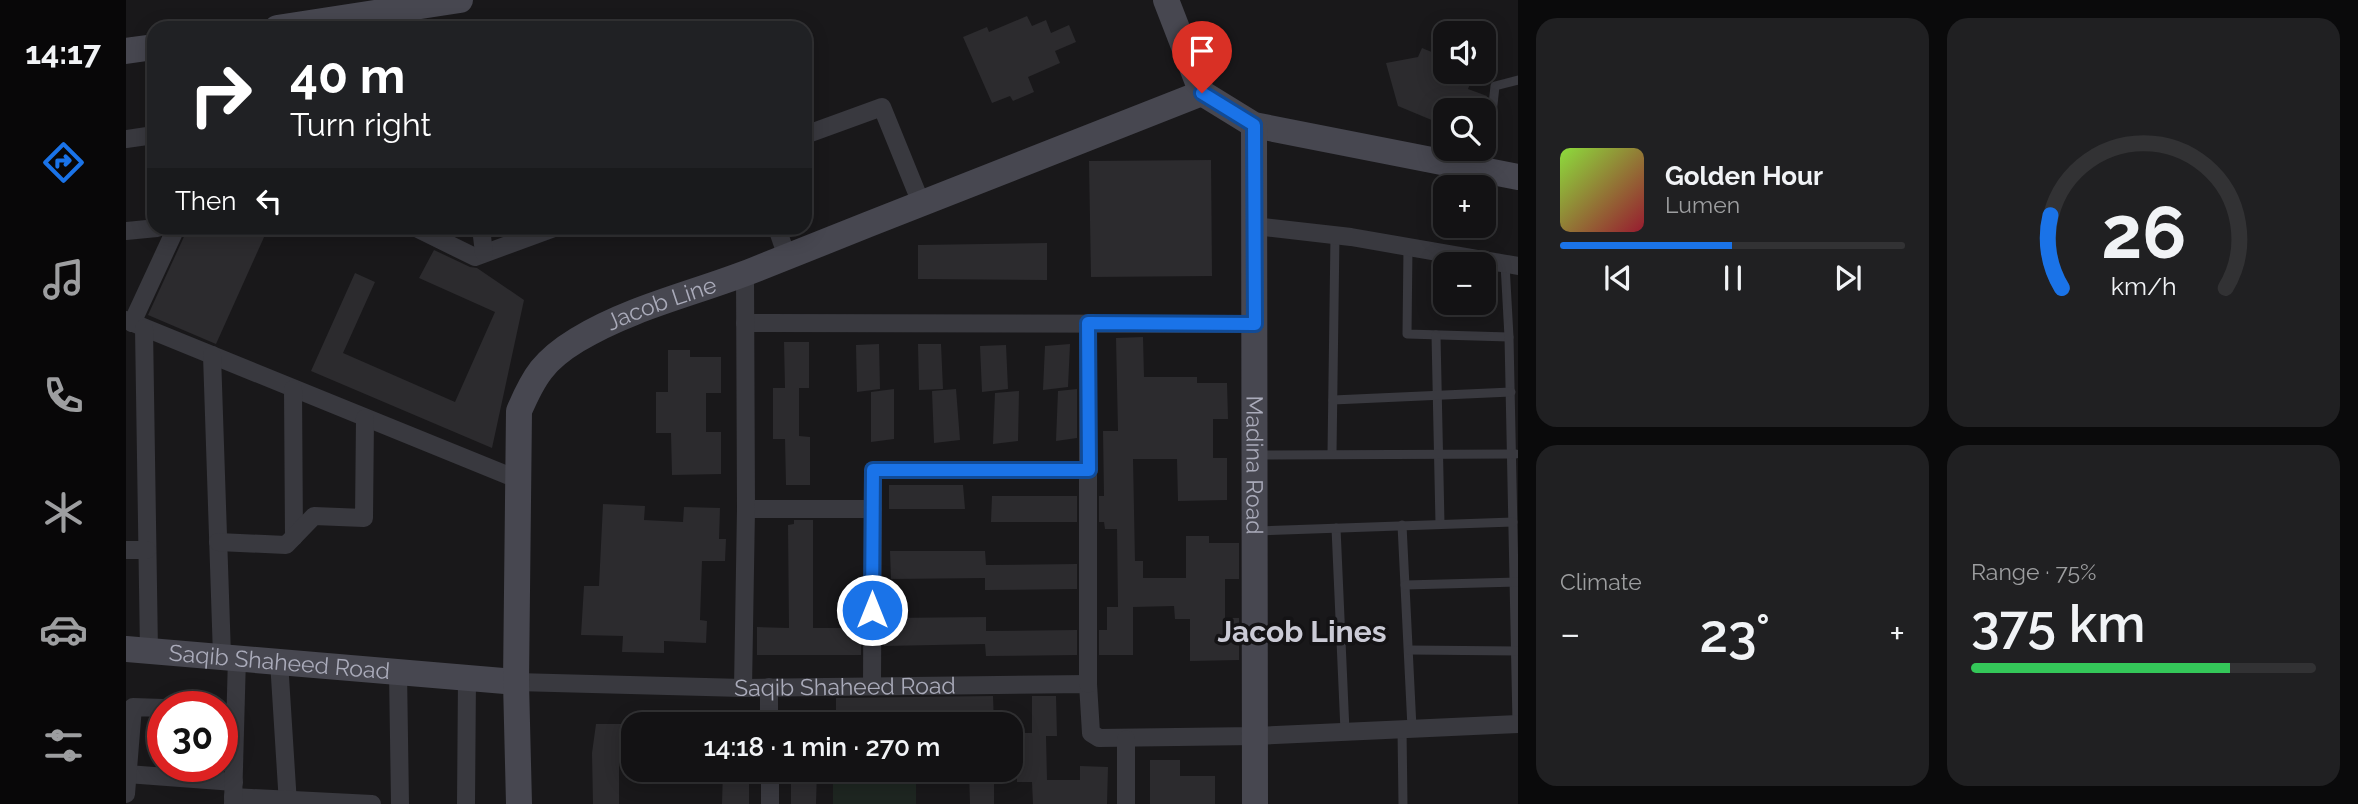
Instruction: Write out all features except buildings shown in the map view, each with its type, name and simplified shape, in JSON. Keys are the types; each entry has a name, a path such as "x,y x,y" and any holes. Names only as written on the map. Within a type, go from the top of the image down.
{"street":[{"path":"337,21 460,0"},
{"path":"1166,0 1202,93 1254,125 1518,177"},
{"path":"126,51 147,48"},
{"name":"Jacob Line","path":"519,804 516,682 519,411 530,386 546,362 612,321 745,274 1202,93"},
{"path":"812,132 882,107 922,203"},
{"name":"Madina Road","path":"1254,125 1255,804"},
{"path":"126,139 147,136"},
{"path":"1254,226 1335,235 1512,265"},
{"path":"126,231 147,229"},
{"path":"138,650 148,550 134,324 173,235"},
{"path":"430,235 475,257 533,235"},
{"path":"482,235 484,253"},
{"path":"780,235 787,257"},
{"path":"743,688 746,509 745,274"},
{"path":"745,323 1255,324"},
{"path":"1088,323 1087,684 1091,733 1099,738 1126,739 1518,724"},
{"path":"134,324 519,480"},
{"path":"212,355 218,542 230,657 229,691"},
{"path":"293,388 294,537"},
{"path":"218,542 286,545 314,516 364,518 365,418"},
{"path":"872,686 873,470 1089,470"},
{"path":"746,509 873,509"},
{"path":"126,550 148,550"},
{"name":"Saqib Shaheed Road","path":"138,650 516,682 743,688 1087,684"},
{"path":"279,661 288,802"},
{"path":"398,671 400,804"},
{"path":"466,804 467,678"},
{"path":"769,687 769,712"},
{"path":"126,794 132,707 147,707"},
{"path":"1126,739 1126,804"},
{"path":"127,774 288,802 372,804"},
{"path":"770,782 770,804"}],"lane":[{"path":"1486,172 1495,86 1518,80"},
{"path":"1332,454 1335,235"},
{"path":"1408,247 1407,334 1509,337"},
{"path":"1512,265 1509,337 1515,454 1513,522 1518,724"},
{"path":"1436,335 1440,524"},
{"path":"1333,400 1511,391"},
{"path":"1255,455 1515,454"},
{"path":"1255,531 1513,522"},
{"path":"1402,526 1409,650 1403,804"},
{"path":"1336,528 1345,732"},
{"path":"1405,585 1516,582"},
{"path":"1409,650 1516,651"}],"shaded area":[{"path":"833,782 916,782 916,804 833,804"}],"district":[{"name":"Jacob Lines","path":"1302,632"}],"route":[{"path":"872,610 873,470 1089,470 1088,323 1255,324 1254,125 1202,93"}]}
